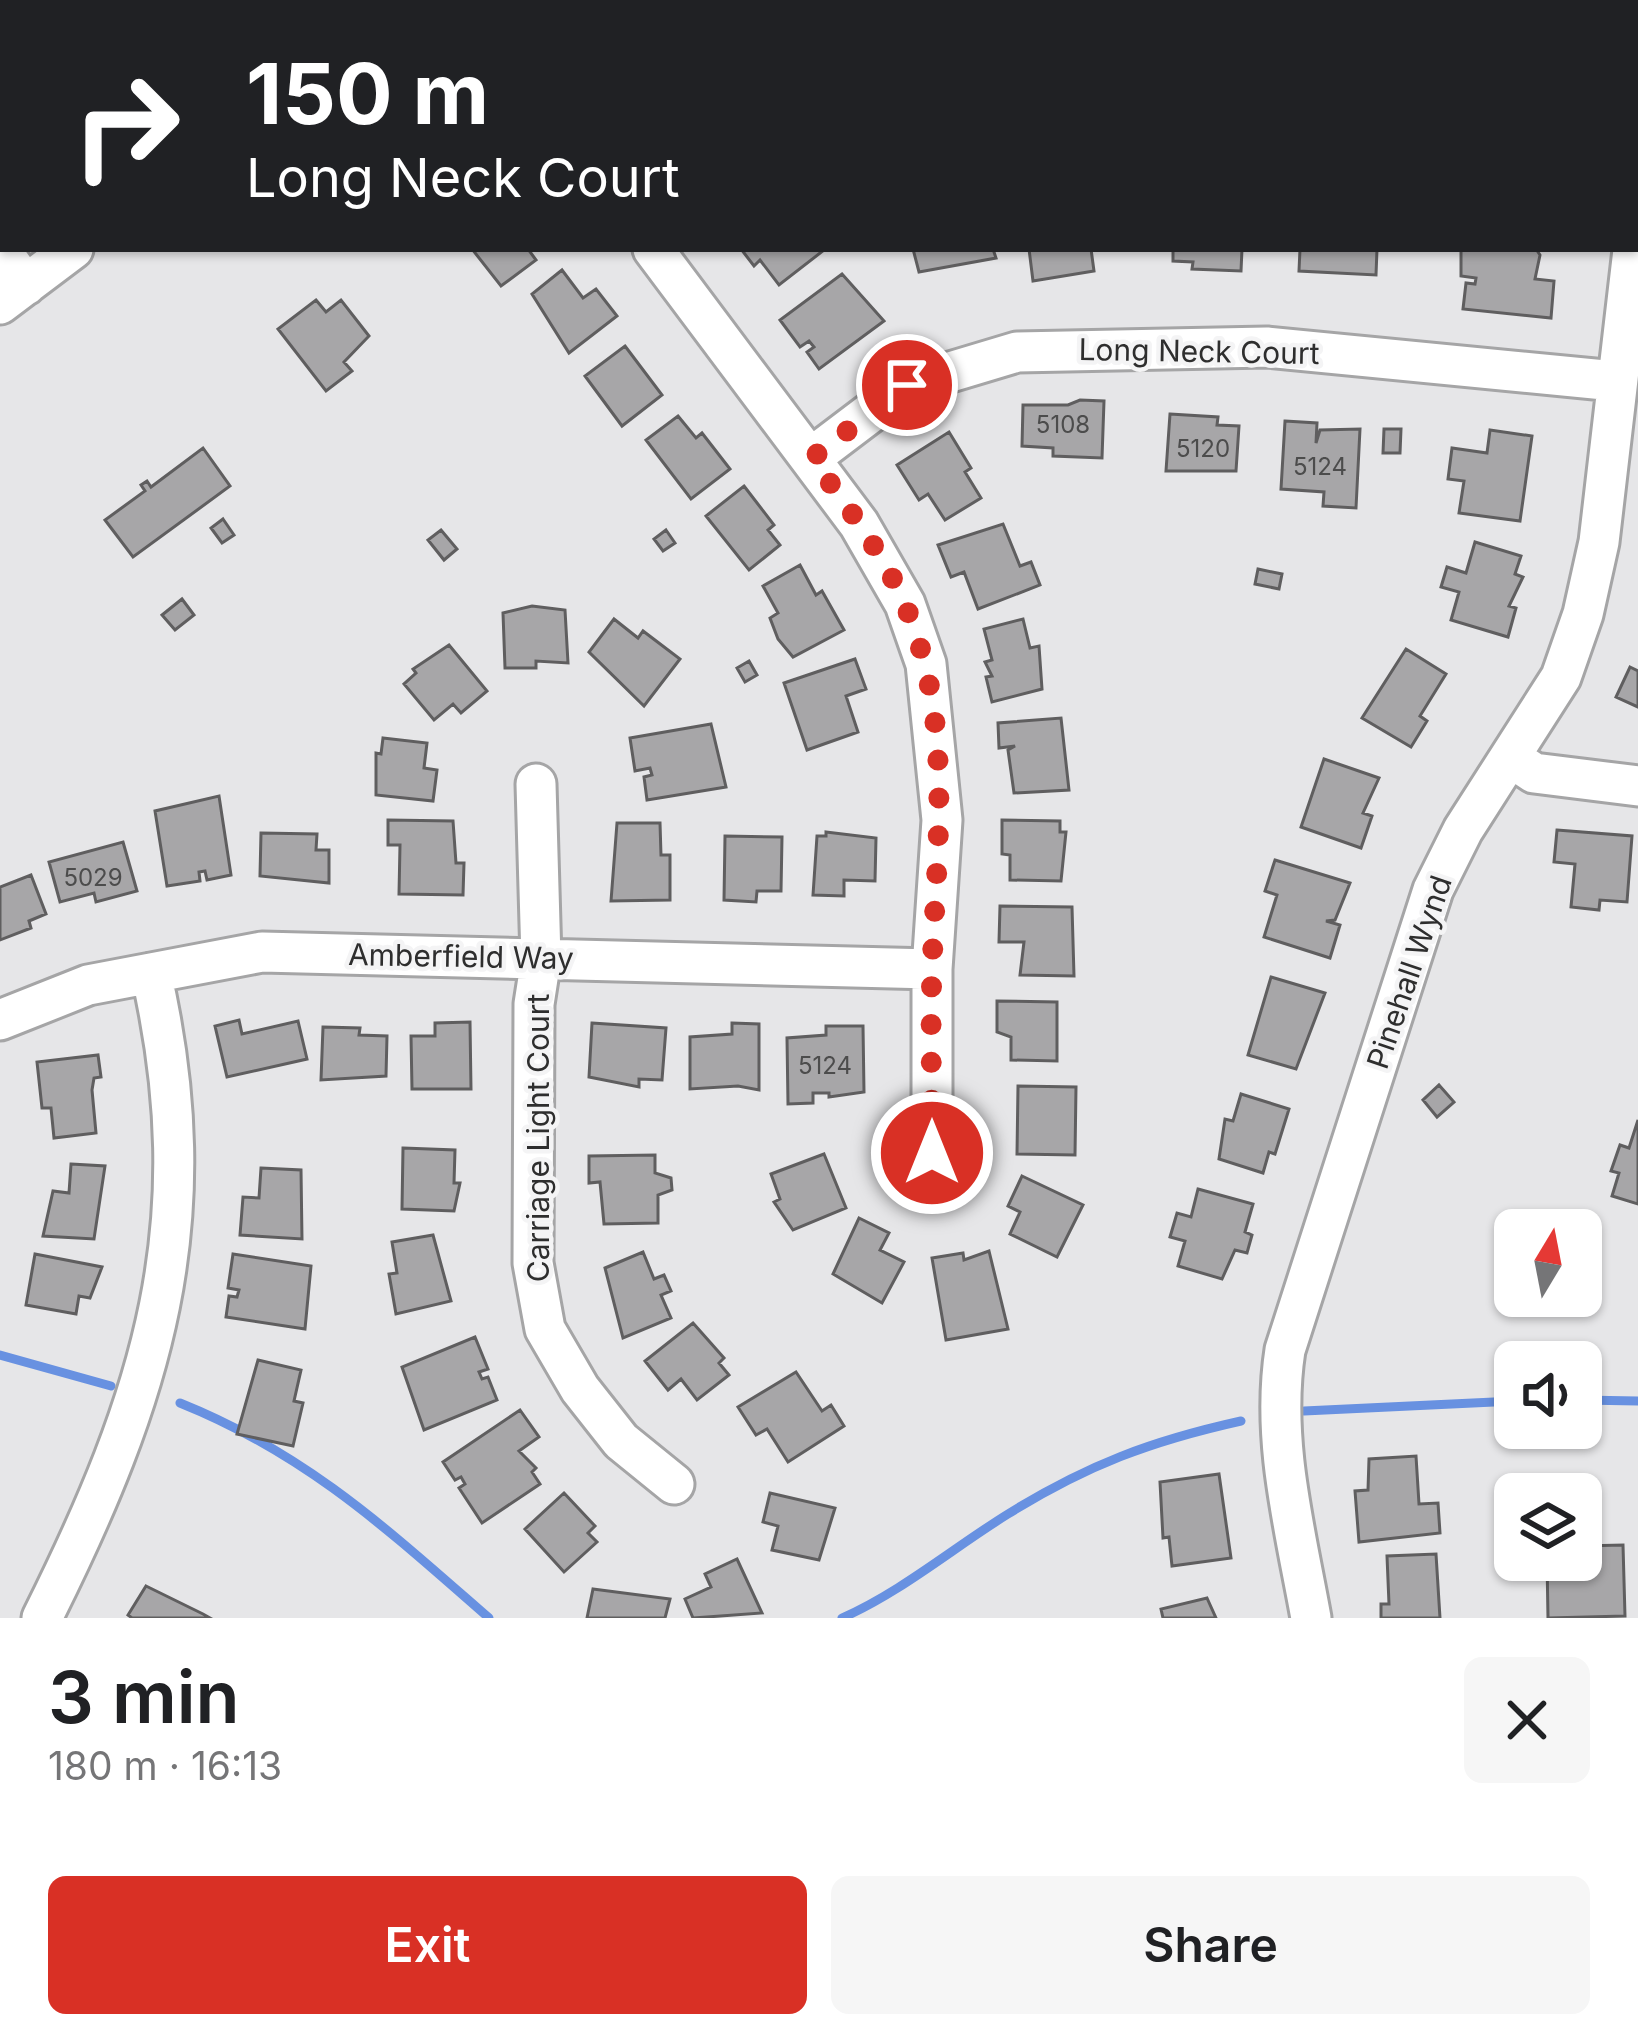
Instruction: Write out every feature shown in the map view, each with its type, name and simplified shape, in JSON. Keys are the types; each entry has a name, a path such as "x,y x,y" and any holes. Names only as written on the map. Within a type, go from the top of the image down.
{"street":[{"path":"1,252 13,294 69,252"},
{"path":"655,252 859,524 905,604 926,664 942,820 932,969 932,1153"},
{"name":"Pinehall Wynd","path":"1311,1618 1280,1439 1277,1398 1285,1350 1433,890 1463,830 1561,677 1583,614 1600,542 1632,252"},
{"name":"Long Neck Court","path":"812,458 907,385 1017,352 1268,347 1615,381"},
{"path":"1510,758 1534,773 1638,786"},
{"name":"Carriage Light Court","path":"536,784 541,959 534,1004 533,1263 545,1329 580,1389 621,1441 674,1484"},
{"name":"Amberfield Way","path":"0,1020 88,985 262,952 932,969"},
{"path":"42,1618 120,1451 171,1259 173,1076 151,973"}],"building":[{"path":"474,252 530,252 536,260 501,286"},
{"path":"743,252 821,252 779,285 760,260 754,266"},
{"path":"914,252 994,252 996,258 919,272"},
{"path":"1029,252 1091,252 1094,271 1033,281"},
{"path":"1173,252 1242,252 1241,271 1192,269 1193,262 1173,261"},
{"path":"1300,252 1377,252 1376,275 1299,271"},
{"path":"1461,252 1538,252 1535,279 1554,281 1551,318 1463,309 1466,283 1475,284 1476,278 1461,276"},
{"path":"562,270 583,298 596,289 617,316 569,353 532,294"},
{"path":"842,274 884,321 819,369 807,352 814,347 809,341 800,347 780,320"},
{"path":"316,300 326,312 341,300 369,336 344,362 352,371 326,391 278,329"},
{"path":"625,346 662,395 622,426 585,376"},
{"path":"1080,400 1104,401 1102,458 1053,456 1053,448 1022,446 1023,405 1068,405"},
{"path":"1170,414 1218,417 1217,425 1239,426 1236,471 1166,471"},
{"path":"678,416 696,438 702,433 730,469 691,499 646,440"},
{"path":"1285,421 1317,423 1316,443 1320,430 1360,429 1356,508 1323,506 1324,492 1281,489"},
{"path":"1384,429 1401,429 1400,453 1383,453"},
{"path":"1490,430 1532,436 1520,521 1459,513 1464,481 1448,479 1452,448 1487,453"},
{"path":"949,432 971,468 965,472 981,498 945,520 928,494 919,500 897,465"},
{"path":"203,448 230,486 133,557 105,520 145,491 141,485 147,481 151,487"},
{"path":"744,486 774,525 768,530 780,545 749,570 706,516"},
{"path":"223,519 234,535 222,543 211,528"},
{"path":"1003,524 1020,566 1031,562 1040,585 978,609 964,572 951,577 938,545"},
{"path":"441,530 457,549 444,560 428,540"},
{"path":"666,530 675,543 663,551 654,539"},
{"path":"1475,542 1521,556 1515,574 1523,577 1509,606 1516,608 1508,637 1451,620 1459,592 1441,587 1447,567 1466,573"},
{"path":"800,565 816,595 822,591 844,630 793,657 778,639 770,618 778,613 763,586"},
{"path":"1258,569 1282,574 1279,589 1255,584"},
{"path":"182,599 194,615 175,630 162,615"},
{"path":"532,606 565,610 568,663 536,661 536,668 505,668 503,613"},
{"path":"614,619 638,638 643,631 680,659 644,706 589,652"},
{"path":"1023,619 1030,648 1039,646 1042,689 992,702 986,677 992,676 985,662 992,660 984,629"},
{"path":"449,645 487,691 461,713 453,704 434,720 404,684 416,673 413,669"},
{"path":"1406,649 1446,674 1420,716 1427,721 1411,747 1362,718"},
{"path":"855,659 866,689 846,696 858,732 807,750 784,683"},
{"path":"749,661 757,675 745,682 737,668"},
{"path":"1630,667 1638,671 1638,707 1616,697"},
{"path":"1061,718 1069,790 1014,793 1008,750 1015,746 999,748 998,723"},
{"path":"711,724 726,787 647,800 644,777 652,775 650,768 635,771 630,738"},
{"path":"383,738 427,743 424,768 437,770 433,801 376,795 376,753 381,754"},
{"path":"1324,759 1379,778 1363,813 1372,816 1361,848 1301,827"},
{"path":"219,796 231,875 207,880 205,871 199,872 200,881 167,886 155,811"},
{"path":"388,820 453,821 456,863 464,863 463,895 399,894 400,845 388,845"},
{"path":"1002,820 1060,821 1060,832 1066,832 1061,881 1010,880 1010,855 1002,854"},
{"path":"617,823 660,823 661,855 670,855 670,900 611,901"},
{"path":"1557,830 1632,836 1627,902 1600,900 1599,910 1571,907 1575,864 1554,862"},
{"path":"826,832 876,838 875,881 844,880 844,896 813,895 817,836 826,836"},
{"path":"261,833 317,834 316,850 329,850 329,883 260,876"},
{"path":"725,836 782,837 781,891 757,891 756,902 724,900"},
{"path":"123,842 137,891 96,902 94,893 60,902 49,862"},
{"path":"1275,860 1350,883 1335,920 1326,921 1340,925 1330,958 1264,937 1277,895 1265,891"},
{"path":"31,875 46,914 29,921 31,928 0,940 0,887"},
{"path":"1000,906 1072,907 1074,976 1020,975 1024,942 999,942"},
{"path":"1271,977 1325,993 1296,1069 1248,1055"},
{"path":"997,1001 1057,1002 1057,1061 1011,1060 1011,1037 997,1032"},
{"path":"239,1020 242,1034 298,1021 307,1059 227,1077 215,1026"},
{"path":"470,1022 471,1089 412,1089 411,1036 435,1036 435,1023"},
{"path":"592,1023 666,1028 662,1080 639,1079 639,1087 589,1077"},
{"path":"732,1023 759,1024 759,1090 738,1086 690,1089 690,1037 732,1034"},
{"path":"826,1026 863,1026 864,1092 829,1097 829,1093 813,1093 813,1103 788,1104 787,1038 826,1035"},
{"path":"323,1027 360,1028 359,1035 387,1036 386,1076 321,1080"},
{"path":"98,1055 101,1077 94,1078 92,1090 96,1133 54,1138 51,1108 42,1108 37,1062"},
{"path":"1439,1085 1454,1102 1437,1117 1423,1100"},
{"path":"1018,1086 1076,1087 1075,1155 1017,1154"},
{"path":"1241,1094 1289,1109 1275,1154 1269,1152 1263,1173 1219,1159 1225,1119 1233,1121"},
{"path":"1638,1120 1638,1204 1612,1196 1619,1173 1611,1171 1620,1145 1629,1148"},
{"path":"403,1148 455,1150 454,1183 460,1183 454,1211 402,1209"},
{"path":"824,1154 846,1208 793,1230 774,1202 780,1199 771,1174"},
{"path":"655,1155 655,1173 671,1178 672,1190 658,1195 658,1223 604,1224 600,1182 589,1183 589,1156"},
{"path":"71,1164 105,1166 94,1239 43,1236 53,1191 69,1193"},
{"path":"261,1168 301,1170 302,1239 240,1235 243,1197 259,1198"},
{"path":"1022,1176 1083,1205 1057,1257 1010,1234 1020,1212 1008,1206"},
{"path":"1198,1189 1253,1204 1245,1232 1252,1235 1247,1253 1235,1250 1222,1279 1178,1266 1185,1241 1170,1237 1177,1213 1191,1217"},
{"path":"859,1218 889,1233 880,1250 904,1262 882,1303 833,1274"},
{"path":"433,1235 451,1301 396,1314 389,1274 397,1273 392,1242"},
{"path":"989,1251 1008,1329 946,1340 932,1258 963,1253 964,1260"},
{"path":"643,1252 654,1279 664,1275 671,1291 661,1295 671,1318 623,1338 605,1268"},
{"path":"35,1254 102,1267 90,1298 79,1296 76,1314 26,1305"},
{"path":"233,1254 311,1266 305,1329 226,1317 229,1296 237,1297 239,1290 228,1288"},
{"path":"693,1323 724,1358 719,1363 729,1375 697,1400 681,1379 668,1390 645,1361"},
{"path":"475,1337 488,1369 479,1372 482,1379 488,1377 497,1400 424,1430 402,1367"},
{"path":"258,1360 301,1370 294,1401 303,1403 293,1446 237,1434"},
{"path":"796,1372 822,1411 831,1405 844,1426 788,1462 767,1429 756,1435 738,1407"},
{"path":"520,1410 539,1437 519,1451 536,1468 532,1472 540,1484 482,1523 459,1488 465,1484 461,1477 455,1480 443,1462"},
{"path":"1416,1456 1419,1504 1438,1503 1440,1533 1359,1542 1355,1491 1368,1490 1369,1459"},
{"path":"1219,1474 1231,1558 1172,1566 1169,1537 1163,1538 1160,1482"},
{"path":"564,1493 595,1526 588,1533 597,1542 564,1572 525,1529"},
{"path":"770,1493 835,1508 819,1560 772,1550 778,1526 763,1522"},
{"path":"1623,1545 1625,1616 1548,1618 1547,1581 1602,1581 1602,1546"},
{"path":"1436,1554 1440,1618 1381,1618 1381,1604 1389,1604 1387,1556"},
{"path":"737,1559 762,1613 693,1618 685,1599 711,1587 705,1574"},
{"path":"146,1586 210,1618 132,1618 128,1615"},
{"path":"593,1589 670,1599 665,1618 587,1618"},
{"path":"1207,1598 1216,1618 1163,1618 1161,1609"}],"waterway":[{"path":"0,1355 111,1386"},
{"path":"1602,1400 1638,1401"},
{"path":"1304,1411 1494,1402"},
{"path":"180,1403 226,1423 307,1470 489,1618"},
{"path":"842,1618 885,1596 1008,1514 1093,1468 1149,1446 1241,1421"}],"route":[{"path":"907,385 812,458 859,524 905,604 926,664 942,820 932,969 932,1153"}]}
